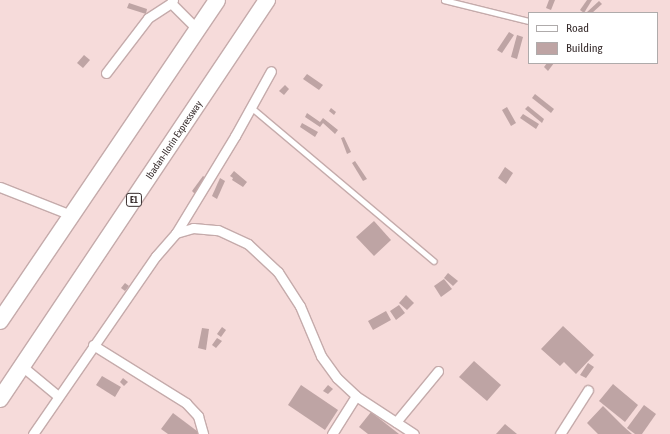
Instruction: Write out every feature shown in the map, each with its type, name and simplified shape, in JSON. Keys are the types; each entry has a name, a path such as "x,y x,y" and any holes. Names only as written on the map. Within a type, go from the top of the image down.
{"highway":[{"path":"0,321 217,0"},
{"name":"Ibadan-Ilorin Expressway","path":"0,399 23,367 267,0"}],"street":[{"path":"106,74 148,18 172,2 197,29"},
{"path":"33,434 93,345 156,256 176,233 251,107 270,70"},
{"path":"0,187 71,215"},
{"path":"176,233 193,228 218,230 248,244 278,272 300,306 321,356 336,378 356,396 414,434"},
{"path":"93,345 186,402 198,416 203,434"},
{"path":"23,367 58,396"},
{"path":"396,422 438,371"},
{"path":"560,434 588,390"},
{"path":"332,434 356,396"}],"lane":[{"path":"444,0 528,21"},
{"path":"251,107 434,261"}],"building":[{"path":"549,0 555,0 551,10 546,8"},
{"path":"587,0 592,0 585,12 580,10"},
{"path":"599,1 602,4 593,12 587,12"},
{"path":"129,3 147,9 146,14 127,8"},
{"path":"509,32 514,35 502,53 497,50"},
{"path":"517,35 523,37 517,59 511,57"},
{"path":"84,55 90,60 83,68 77,63"},
{"path":"546,64 553,64 548,71 544,67"},
{"path":"307,74 323,85 319,90 303,79"},
{"path":"285,85 289,89 284,95 279,91"},
{"path":"535,94 554,109 551,113 532,98"},
{"path":"528,106 544,119 542,123 525,109"},
{"path":"507,107 516,123 511,126 502,110"},
{"path":"331,108 336,112 334,115 329,111"},
{"path":"307,113 320,122 323,118 338,130 335,134 323,123 320,127 305,117"},
{"path":"523,114 539,124 536,129 520,118"},
{"path":"302,123 318,132 315,137 300,127"},
{"path":"344,137 351,152 347,154 341,138"},
{"path":"355,161 367,179 363,181 352,163"},
{"path":"505,167 513,173 506,184 498,178"},
{"path":"234,171 247,182 243,187 232,180 233,178 230,176"},
{"path":"203,176 207,179 195,194 192,191"},
{"path":"220,178 225,181 217,199 212,196"},
{"path":"374,221 391,240 374,256 356,237"},
{"path":"448,273 458,281 453,286 444,278"},
{"path":"444,279 452,289 441,297 434,286"},
{"path":"125,283 129,286 125,291 121,288"},
{"path":"406,295 414,303 407,310 399,303"},
{"path":"399,305 405,313 396,320 390,311"},
{"path":"386,311 391,320 373,330 368,321"},
{"path":"563,326 594,355 576,374 564,362 560,366 541,349"},
{"path":"222,327 226,330 221,337 217,334"},
{"path":"202,328 209,329 206,350 198,348"},
{"path":"217,338 222,341 216,348 212,345"},
{"path":"474,361 501,385 487,401 459,377"},
{"path":"588,363 594,367 586,378 580,375"},
{"path":"102,376 121,387 115,397 96,385"},
{"path":"123,378 128,382 124,386 120,382"},
{"path":"613,384 638,405 625,422 599,401"},
{"path":"301,385 338,410 325,430 288,405"},
{"path":"328,385 333,389 328,394 323,391"},
{"path":"644,405 656,414 642,434 635,434 627,428"},
{"path":"603,406 632,434 598,434 587,423"},
{"path":"371,412 399,434 368,434 359,427"},
{"path":"173,413 201,434 168,434 161,429"},
{"path":"505,424 517,434 496,434"}]}
